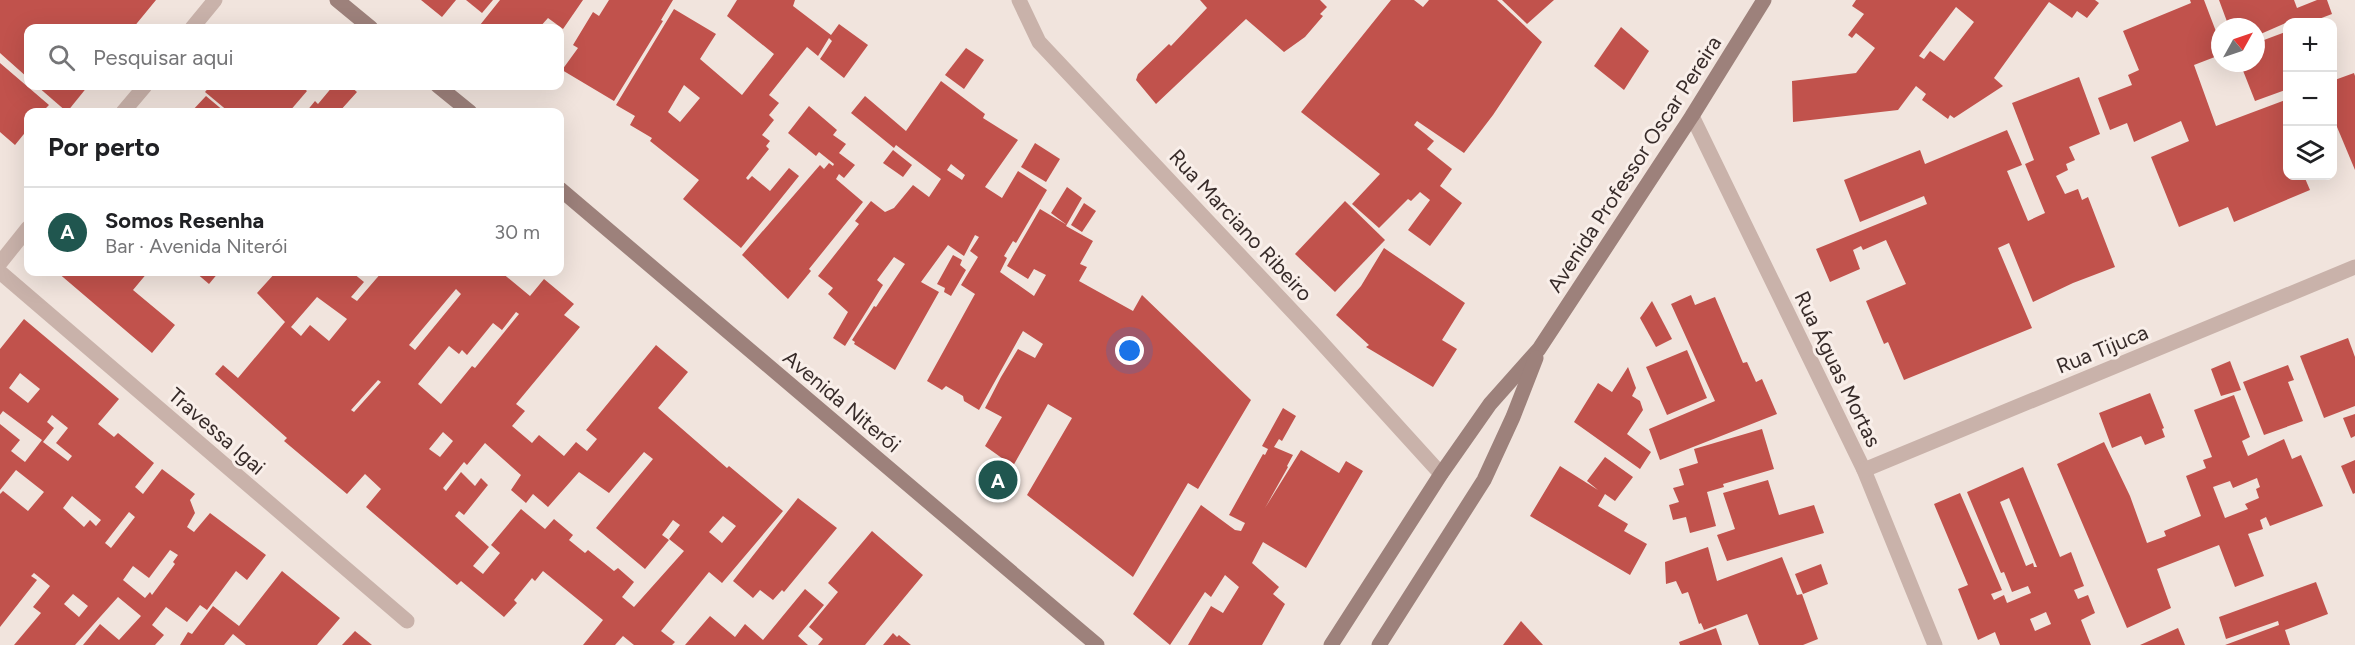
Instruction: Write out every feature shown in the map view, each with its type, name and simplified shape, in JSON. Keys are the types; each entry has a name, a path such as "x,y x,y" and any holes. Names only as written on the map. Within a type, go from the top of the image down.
{"main road":[{"path":"337,0 366,24"},
{"name":"Avenida Professor Oscar Pereira","path":"1331,645 1441,474 1490,404 1539,350 1692,116 1764,0"},
{"path":"443,90 465,108"},
{"name":"Avenida Niterói","path":"564,192 1097,645"},
{"name":"Avenida Professor Oscar Pereira","path":"1379,645 1484,480 1513,417 1539,350"}],"street":[{"path":"195,24 215,0"},
{"name":"Rua Marciano Ribeiro","path":"1019,0 1039,42 1311,331 1441,474"},
{"path":"126,108 142,90"},
{"name":"Rua Águas Mortas","path":"1692,116 1864,470 1935,645"},
{"path":"0,262 24,233"},
{"name":"Rua Tijuca","path":"1864,470 2355,267"},
{"name":"Travessa Igai","path":"0,272 407,621"}],"building":[{"path":"0,0 156,0 136,24 24,24 24,74 0,53"},
{"path":"421,0 456,0 442,17"},
{"path":"466,0 493,0 482,13"},
{"path":"500,0 583,0 564,28 564,24 556,24 548,18 543,24 481,24"},
{"path":"609,0 673,0 661,20 663,21 614,101 564,71 564,67 578,48 573,45 593,12 599,16"},
{"path":"737,0 795,0 793,6 831,35 839,24 868,45 844,78 820,59 832,41 829,38 818,56 807,47 769,95 779,103 769,115 774,120 762,135 770,141 766,146 769,149 746,178 748,180 752,176 770,191 789,168 799,176 741,248 683,199 699,180 650,141 652,138 630,125 635,116 616,105 674,9 716,34 700,59 742,95 774,54 727,16","holes":["684,85 700,98 680,122 668,112"]},
{"path":"1200,0 1320,0 1327,7 1320,14 1323,16 1305,37 1284,52 1246,19 1156,104 1136,80 1138,74 1169,44 1171,46 1207,8"},
{"path":"1391,0 1414,0 1423,7 1429,0 1497,0 1542,42 1493,115 1464,153 1417,121 1414,125 1434,141 1427,149 1452,169 1440,186 1462,203 1430,246 1408,230 1430,200 1420,192 1411,201 1408,199 1379,228 1352,204 1380,174 1301,112"},
{"path":"1502,0 1554,0 1527,24"},
{"path":"1856,0 2095,0 2099,3 2087,18 2077,11 2072,18 2049,2 1994,78 2003,86 1954,118 1950,115 1948,119 1922,100 1926,94 1916,86 1898,110 1793,122 1792,81 1856,73 1875,48 1856,33 1852,38 1848,35 1864,14 1852,6","holes":["1956,7 1974,22 1944,61 1930,51 1924,59 1919,56"]},
{"path":"2190,0 2204,0 2211,18 2211,58 2194,65 2216,126 2283,101 2283,180 2306,180 2310,190 2234,222 2228,207 2179,227 2151,157 2189,141 2181,121 2134,142 2127,123 2110,130 2098,98 2132,85 2128,75 2139,70 2123,31 2191,3"},
{"path":"2219,0 2294,0 2297,8 2317,0 2327,0 2332,14 2322,18 2283,18 2283,24 2265,32 2265,18 2226,18"},
{"path":"1621,27 1649,51 1624,90 1594,66"},
{"path":"2283,33 2283,91 2255,101 2244,72 2265,72 2265,40"},
{"path":"966,48 984,60 964,89 945,75"},
{"path":"0,63 24,84 24,90 32,90 49,105 46,108 24,108 24,134 15,145 0,132"},
{"path":"2354,73 2355,76 2355,170 2337,127 2337,79"},
{"path":"2079,77 2100,134 2069,147 2075,160 2066,164 2068,170 2056,176 2065,194 2078,189 2082,200 2088,197 2115,267 2033,302 2009,243 1998,248 2032,328 1904,380 1888,342 1884,344 1866,301 1906,284 1886,240 1863,250 1861,246 1853,250 1860,269 1830,282 1816,249 1927,204 1924,196 1860,222 1844,180 1920,150 1925,164 2007,130 2022,165 2007,171 2028,221 2045,213 2025,164 2034,160 2012,103"},
{"path":"941,81 985,114 983,118 1018,140 985,187 1002,198 1018,171 1047,190 1016,243 1013,241 1004,256 1007,258 1000,272 1034,296 1046,275 1034,269 1028,279 1007,266 1040,209 1093,241 1080,264 1087,267 1079,281 1133,311 1142,295 1251,400 1198,489 1188,483 1133,577 1027,495 1072,418 1048,404 1013,466 985,446 1002,417 985,408 1001,377 1018,349 1035,358 1043,344 1023,331 979,410 964,401 963,396 946,386 942,390 927,381 975,294 961,285 978,257 970,251 979,237 975,235 964,256 948,245 921,282 939,292 895,370 854,344 852,340 905,264 894,257 877,280 883,285 845,346 833,338 848,312 828,294 833,288 818,276 859,224 855,221 871,201 885,212 894,208 913,185 929,197 941,179 896,145 894,148 851,113 865,96 906,131","holes":["951,164 965,175 962,180 947,170"]},
{"path":"42,90 85,90 70,108 62,108"},
{"path":"207,90 307,91 292,108 224,108 205,92"},
{"path":"330,90 355,90 357,92 343,108 309,108 315,101 318,104"},
{"path":"206,96 220,108 195,108"},
{"path":"809,106 837,130 833,135 846,144 839,153 855,165 844,178 839,174 836,179 863,202 788,299 742,255 820,165 824,169 829,163 833,166 834,164 819,152 816,156 788,133"},
{"path":"1035,143 1060,159 1046,182 1021,167"},
{"path":"893,150 912,165 903,177 883,163"},
{"path":"1067,187 1082,198 1067,225 1051,213"},
{"path":"1345,201 1385,240 1335,292 1295,254"},
{"path":"1084,203 1096,211 1082,232 1071,225"},
{"path":"1384,248 1465,303 1442,340 1457,349 1433,387 1366,347 1369,345 1336,315 1361,286"},
{"path":"953,255 962,260 960,265 966,270 951,296 944,292 945,288 937,284"},
{"path":"62,276 145,276 133,290 175,325 152,353"},
{"path":"200,276 216,276 209,284"},
{"path":"272,276 357,276 364,282 351,297 357,301 379,276 506,276 530,296 544,279 574,304 564,315 580,327 516,404 525,411 512,426 532,443 539,435 564,456 576,442 587,451 597,439 586,430 656,345 688,372 658,408 727,468 729,466 783,511 722,583 709,572 661,631 675,642 672,645 634,645 623,636 615,645 583,645 603,620 543,571 535,581 532,578 514,600 517,603 504,617 461,581 457,585 366,507 381,489 365,474 347,494 284,441 287,438 215,374 223,365 238,378 285,322 257,293","holes":["456,289 461,294 415,350 409,345","317,297 347,319 329,341 310,325 301,336 291,327","516,312 519,314 475,368 472,366 441,404 418,384 449,346 459,354 462,350 467,355 493,323 502,330","378,380 381,382 354,412 351,410","443,432 453,441 440,457 429,449","485,443 521,475 511,490 526,503 533,494 548,507 579,472 609,493 644,452 653,459 596,528 645,569 669,540 662,535 673,520 680,525 669,539 684,551 634,607 622,597 634,582 618,568 614,571 588,550 585,553 569,540 573,535 554,519 545,529 521,509 491,545 500,553 483,574 473,566 489,547 455,516 459,511 464,515 488,485 481,478 475,486 461,472 446,491 443,488 464,462 467,465","723,516 736,526 722,543 709,532"]},
{"path":"1691,295 1695,305 1715,297 1743,363 1747,362 1756,382 1762,379 1777,414 1660,460 1649,429 1715,401 1671,304"},
{"path":"1652,301 1672,339 1656,347 1640,318"},
{"path":"24,319 119,399 98,424 114,437 118,433 154,463 135,487 143,494 162,469 195,494 190,500 195,513 187,527 194,532 210,513 266,555 247,580 236,571 207,610 200,605 187,622 166,607 152,625 164,635 155,645 83,645 100,624 119,640 141,616 118,597 75,645 14,645 41,613 33,607 50,586 34,573 31,576 37,580 0,627 0,494 3,491 28,511 44,492 16,470 0,490 0,424 20,440 11,451 25,462 42,440 3,411 0,415 0,349","holes":["20,373 40,389 28,403 9,388","52,415 68,428 56,443 72,456 68,461 43,442 54,428 47,422","72,496 101,520 96,526 90,520 84,527 63,508","129,512 135,517 111,548 105,543","170,550 178,555 173,562 175,564 152,595 150,592 145,598 123,580 133,566 149,578","73,594 88,606 79,617 64,604"]},
{"path":"2348,338 2355,357 2355,406 2324,418 2300,356"},
{"path":"1687,350 1707,398 1667,415 1646,367"},
{"path":"2230,361 2241,390 2221,396 2211,369"},
{"path":"2288,365 2294,380 2288,382 2303,421 2264,435 2243,382"},
{"path":"1628,367 1636,388 1632,396 1640,401 1643,410 1627,434 1651,452 1640,469 1574,422 1598,383 1612,392"},
{"path":"2150,393 2164,428 2162,429 2165,437 2145,445 2141,436 2112,448 2099,413"},
{"path":"2234,395 2250,437 2242,441 2248,456 2284,439 2292,459 2301,455 2323,506 2270,526 2266,517 2260,520 2263,529 2248,534 2264,576 2235,587 2219,545 2157,569 2171,608 2127,628 2057,464 2104,442 2130,496 2147,543 2166,536 2164,531 2201,516 2186,476 2206,468 2203,460 2212,457 2194,410","holes":["2257,478 2260,487 2256,489 2259,498 2245,504 2248,509 2225,518 2213,487 2230,481 2233,488"]},
{"path":"1283,408 1296,416 1282,441 1279,439 1274,447 1293,455 1265,508 1301,450 1339,473 1346,461 1363,471 1306,568 1263,542 1252,563 1279,587 1273,594 1285,604 1262,645 1188,645 1211,606 1223,613 1239,587 1225,575 1211,597 1205,592 1170,645 1133,614 1201,505 1235,530 1241,531 1245,523 1229,515 1263,454 1265,455 1268,449 1262,446"},
{"path":"2355,414 2355,436 2351,438 2343,418"},
{"path":"1762,429 1774,469 1723,484 1724,487 1707,492 1716,526 1690,533 1686,517 1673,520 1669,505 1679,502 1673,488 1684,485 1679,469 1698,463 1694,449"},
{"path":"1605,457 1633,477 1615,501 1605,494 1598,506 1628,524 1624,531 1647,544 1630,575 1530,516 1560,466 1598,490 1587,481"},
{"path":"2355,460 2355,493 2353,494 2341,466"},
{"path":"2023,467 2060,557 2071,552 2084,586 2074,590 2078,599 2088,595 2095,613 2081,620 2091,645 2000,645 1995,632 1978,640 1958,589 1968,585 1934,504 1960,493 2002,590 1991,594 1994,600 2004,595 2007,603 2031,593 2028,586 2012,592 2004,572 2001,573 1967,492","holes":["2009,498 2037,567 2034,567 2033,563 2026,566 2000,502","2046,612 2051,624 2035,631 2030,619"]},
{"path":"1768,480 1779,515 1814,505 1824,533 1727,561 1717,535 1735,529 1723,493"},
{"path":"798,498 837,528 784,592 782,590 773,600 760,590 753,598 733,581"},
{"path":"872,531 923,575 865,645 818,645 823,639 809,627 838,592 828,583"},
{"path":"1708,547 1717,581 1782,557 1797,595 1802,594 1818,639 1803,645 1759,645 1747,614 1704,630 1701,623 1699,624 1688,592 1682,594 1676,581 1666,584 1665,562"},
{"path":"1821,564 1828,584 1803,594 1795,574"},
{"path":"282,571 340,618 317,645 246,645 233,634 224,645 180,645 188,632 192,634 213,606 239,626"},
{"path":"2316,582 2328,614 2285,630 2290,645 2225,645 2279,625 2278,621 2226,639 2219,617"},
{"path":"805,589 824,605 798,636 808,645 685,645 710,616 735,637 745,624 763,640"},
{"path":"1521,621 1543,645 1503,645"},
{"path":"1716,628 1722,645 1680,645 1679,642"},
{"path":"2178,628 2185,645 2140,645 2167,633"},
{"path":"355,631 372,645 342,645"},
{"path":"893,633 897,637 899,635 911,645 883,645"}],"place":[{"name":"Somos Resenha","path":"998,480"}]}
